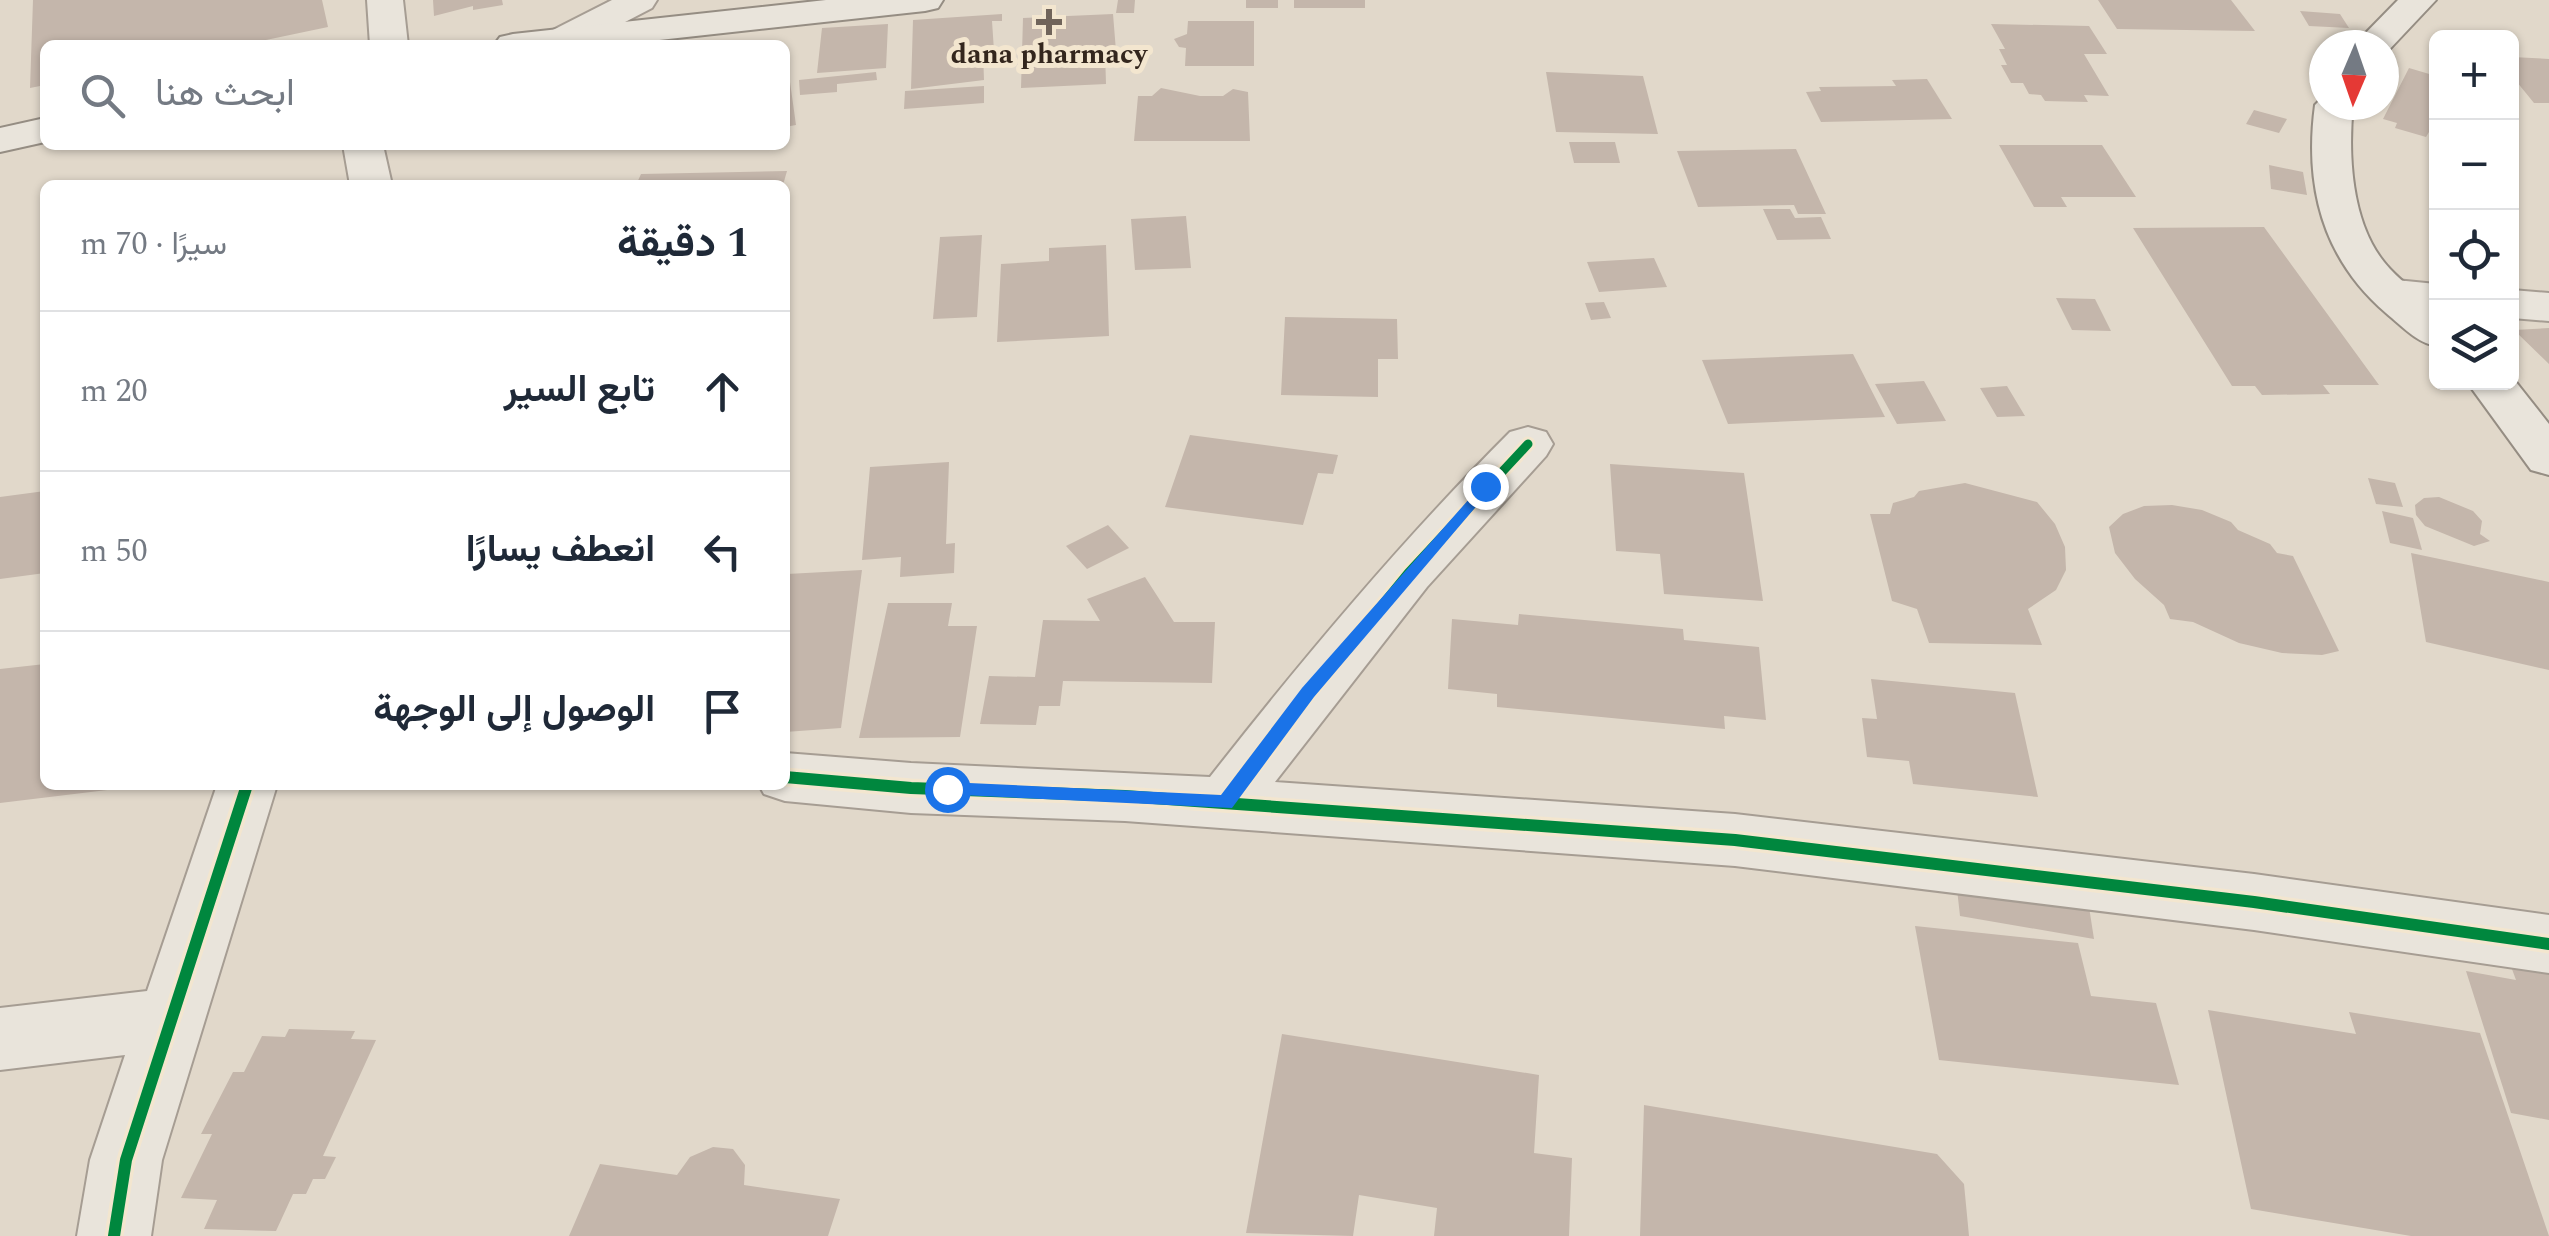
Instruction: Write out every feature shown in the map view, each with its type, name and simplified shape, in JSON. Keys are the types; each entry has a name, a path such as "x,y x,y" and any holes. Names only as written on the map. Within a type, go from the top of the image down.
{"street":[{"path":"385,0 388,40"},
{"path":"564,39 639,0"},
{"path":"556,40 925,0"},
{"path":"2388,30 2418,0"},
{"path":"2333,120 2329,157 2349,240 2364,267 2416,296 2429,319"},
{"path":"0,140 40,131"},
{"path":"364,150 370,180"},
{"path":"2519,305 2549,307"},
{"path":"2496,390 2549,458"},
{"path":"1226,803 1308,692 1464,507 1528,444"},
{"path":"790,777 911,788 1226,803 1735,840 2235,900 2549,944"},
{"path":"114,1236 126,1160 244,790"},
{"path":"0,1039 170,1019"}],"building":[{"path":"33,0 322,0 328,27 266,40 40,40 40,86 30,88"},
{"path":"433,0 502,0 503,5 473,10 473,6 434,16"},
{"path":"1118,0 1135,0 1134,13 1116,13"},
{"path":"1246,0 1278,0 1278,8 1246,8"},
{"path":"1294,0 1365,0 1365,8 1294,8"},
{"path":"2098,0 2231,0 2255,31 2117,29"},
{"path":"2300,11 2340,14 2349,28 2309,26"},
{"path":"1002,14 1002,21 992,21 994,51 983,52 984,80 911,89 913,20"},
{"path":"1113,14 1116,51 1105,51 1106,84 1021,88 1023,18"},
{"path":"1188,21 1254,21 1254,66 1185,66 1186,48 1179,47 1174,39 1187,34"},
{"path":"888,24 886,68 817,73 822,28"},
{"path":"1991,24 2089,26 2107,54 2084,54 2109,96 2084,95 2088,102 2045,101 2041,95 2029,94 2023,83 2011,83 2001,65 2007,65 1999,49 2005,49"},
{"path":"2519,57 2549,59 2549,103 2534,103 2519,85"},
{"path":"2409,68 2429,74 2426,137 2395,128 2397,123 2386,120 2399,120 2399,88"},
{"path":"876,72 877,80 837,84 837,92 800,95 799,80"},
{"path":"1546,72 1643,76 1658,134 1556,132"},
{"path":"1927,79 1952,119 1821,122 1806,92 1821,91 1819,87 1896,86 1892,80"},
{"path":"790,82 796,125 790,126"},
{"path":"984,86 984,103 904,109 905,91"},
{"path":"1161,88 1200,96 1223,96 1233,89 1248,92 1250,141 1134,141 1138,96 1152,96"},
{"path":"2254,110 2287,119 2279,133 2246,124"},
{"path":"1569,142 1615,142 1620,163 1574,163"},
{"path":"1999,145 2102,145 2136,197 2061,197 2067,207 2034,207"},
{"path":"1796,149 1826,214 1798,214 1794,205 1698,207 1677,151"},
{"path":"2269,165 2303,172 2307,195 2271,189"},
{"path":"787,171 784,180 638,180 641,174"},
{"path":"1763,209 1790,209 1795,218 1821,217 1831,239 1777,240"},
{"path":"1186,216 1191,268 1135,270 1131,219"},
{"path":"2264,227 2379,385 2323,385 2330,394 2262,395 2255,386 2232,386 2133,228"},
{"path":"982,235 977,317 933,319 940,237"},
{"path":"1106,245 1109,336 997,342 1001,264 1049,261 1049,248"},
{"path":"1654,258 1667,287 1599,292 1587,262"},
{"path":"2056,298 2095,299 2111,331 2072,330"},
{"path":"1604,302 1611,318 1591,320 1585,303"},
{"path":"1285,317 1397,319 1398,359 1378,359 1378,397 1281,395"},
{"path":"2549,328 2549,364 2519,335 2519,330"},
{"path":"1853,354 1885,417 1728,424 1702,360"},
{"path":"1924,381 1946,421 1897,424 1875,384"},
{"path":"2007,386 2025,416 1997,417 1980,388"},
{"path":"1190,435 1338,455 1333,474 1318,473 1303,525 1165,507"},
{"path":"949,462 946,544 955,543 954,573 900,577 901,557 862,560 870,467"},
{"path":"1610,464 1744,473 1763,601 1664,594 1660,554 1616,551"},
{"path":"2368,478 2395,483 2403,507 2376,504"},
{"path":"1965,483 2037,502 2055,524 2065,547 2066,570 2056,590 2028,609 2042,645 1929,643 1917,609 1892,601 1870,514 1890,514 1893,503 1914,497 1919,491"},
{"path":"40,492 40,574 0,579 0,497"},
{"path":"2439,497 2473,511 2482,521 2480,534 2490,541 2474,546 2425,526 2416,515 2415,505 2424,498"},
{"path":"2144,506 2202,510 2231,522 2238,530 2270,544 2277,553 2293,556 2339,651 2322,655 2282,653 2239,643 2193,622 2170,619 2164,605 2135,579 2115,553 2109,527 2123,514"},
{"path":"2382,511 2413,518 2422,550 2390,543"},
{"path":"1108,525 1129,548 1087,569 1066,546"},
{"path":"2411,553 2549,582 2549,670 2426,642"},
{"path":"862,570 841,728 790,732 790,574"},
{"path":"1145,577 1174,622 1215,622 1212,683 1063,681 1060,706 1039,706 1036,725 980,724 989,676 1035,677 1043,620 1100,621 1087,599"},
{"path":"888,603 952,603 948,626 977,626 960,737 859,738"},
{"path":"1519,614 1683,629 1684,640 1759,647 1766,720 1724,716 1725,729 1497,707 1497,694 1448,689 1452,619 1518,625"},
{"path":"40,665 40,790 107,790 0,803 0,669"},
{"path":"1871,679 2015,693 2038,797 1913,784 1909,761 1867,757 1862,718 1877,719"},
{"path":"1955,871 2087,894 2094,939 1960,916"},
{"path":"1915,926 2078,943 2091,996 2156,1003 2179,1085 1939,1060"},
{"path":"2509,961 2549,968 2549,1120 2511,1113 2466,971 2516,980"},
{"path":"2208,1010 2356,1034 2349,1012 2480,1033 2549,1236 2411,1236 2251,1209"},
{"path":"289,1029 355,1031 351,1039 376,1040 323,1156 336,1157 325,1179 313,1179 306,1194 293,1194 276,1231 204,1229 217,1200 181,1198 212,1134 201,1134 233,1072 244,1072 262,1036 285,1037"},
{"path":"1282,1034 1539,1075 1534,1153 1572,1158 1569,1236 1434,1236 1437,1208 1359,1195 1353,1236 1246,1233"},
{"path":"1644,1105 1937,1154 1964,1184 1969,1236 1640,1236"},
{"path":"713,1147 733,1149 745,1165 744,1185 840,1199 828,1236 569,1236 600,1164 677,1175 690,1157"}],"cycle path":[{"path":"1225,803 1370,618 1528,444"},
{"path":"790,777 911,788 1125,796 1735,840 2254,902 2549,944"},
{"path":"114,1236 126,1160 245,790"}],"place":[{"name":"dana pharmacy","path":"1049,22"}],"route":[{"path":"947,789 1226,803 1308,692 1485,486"}]}
